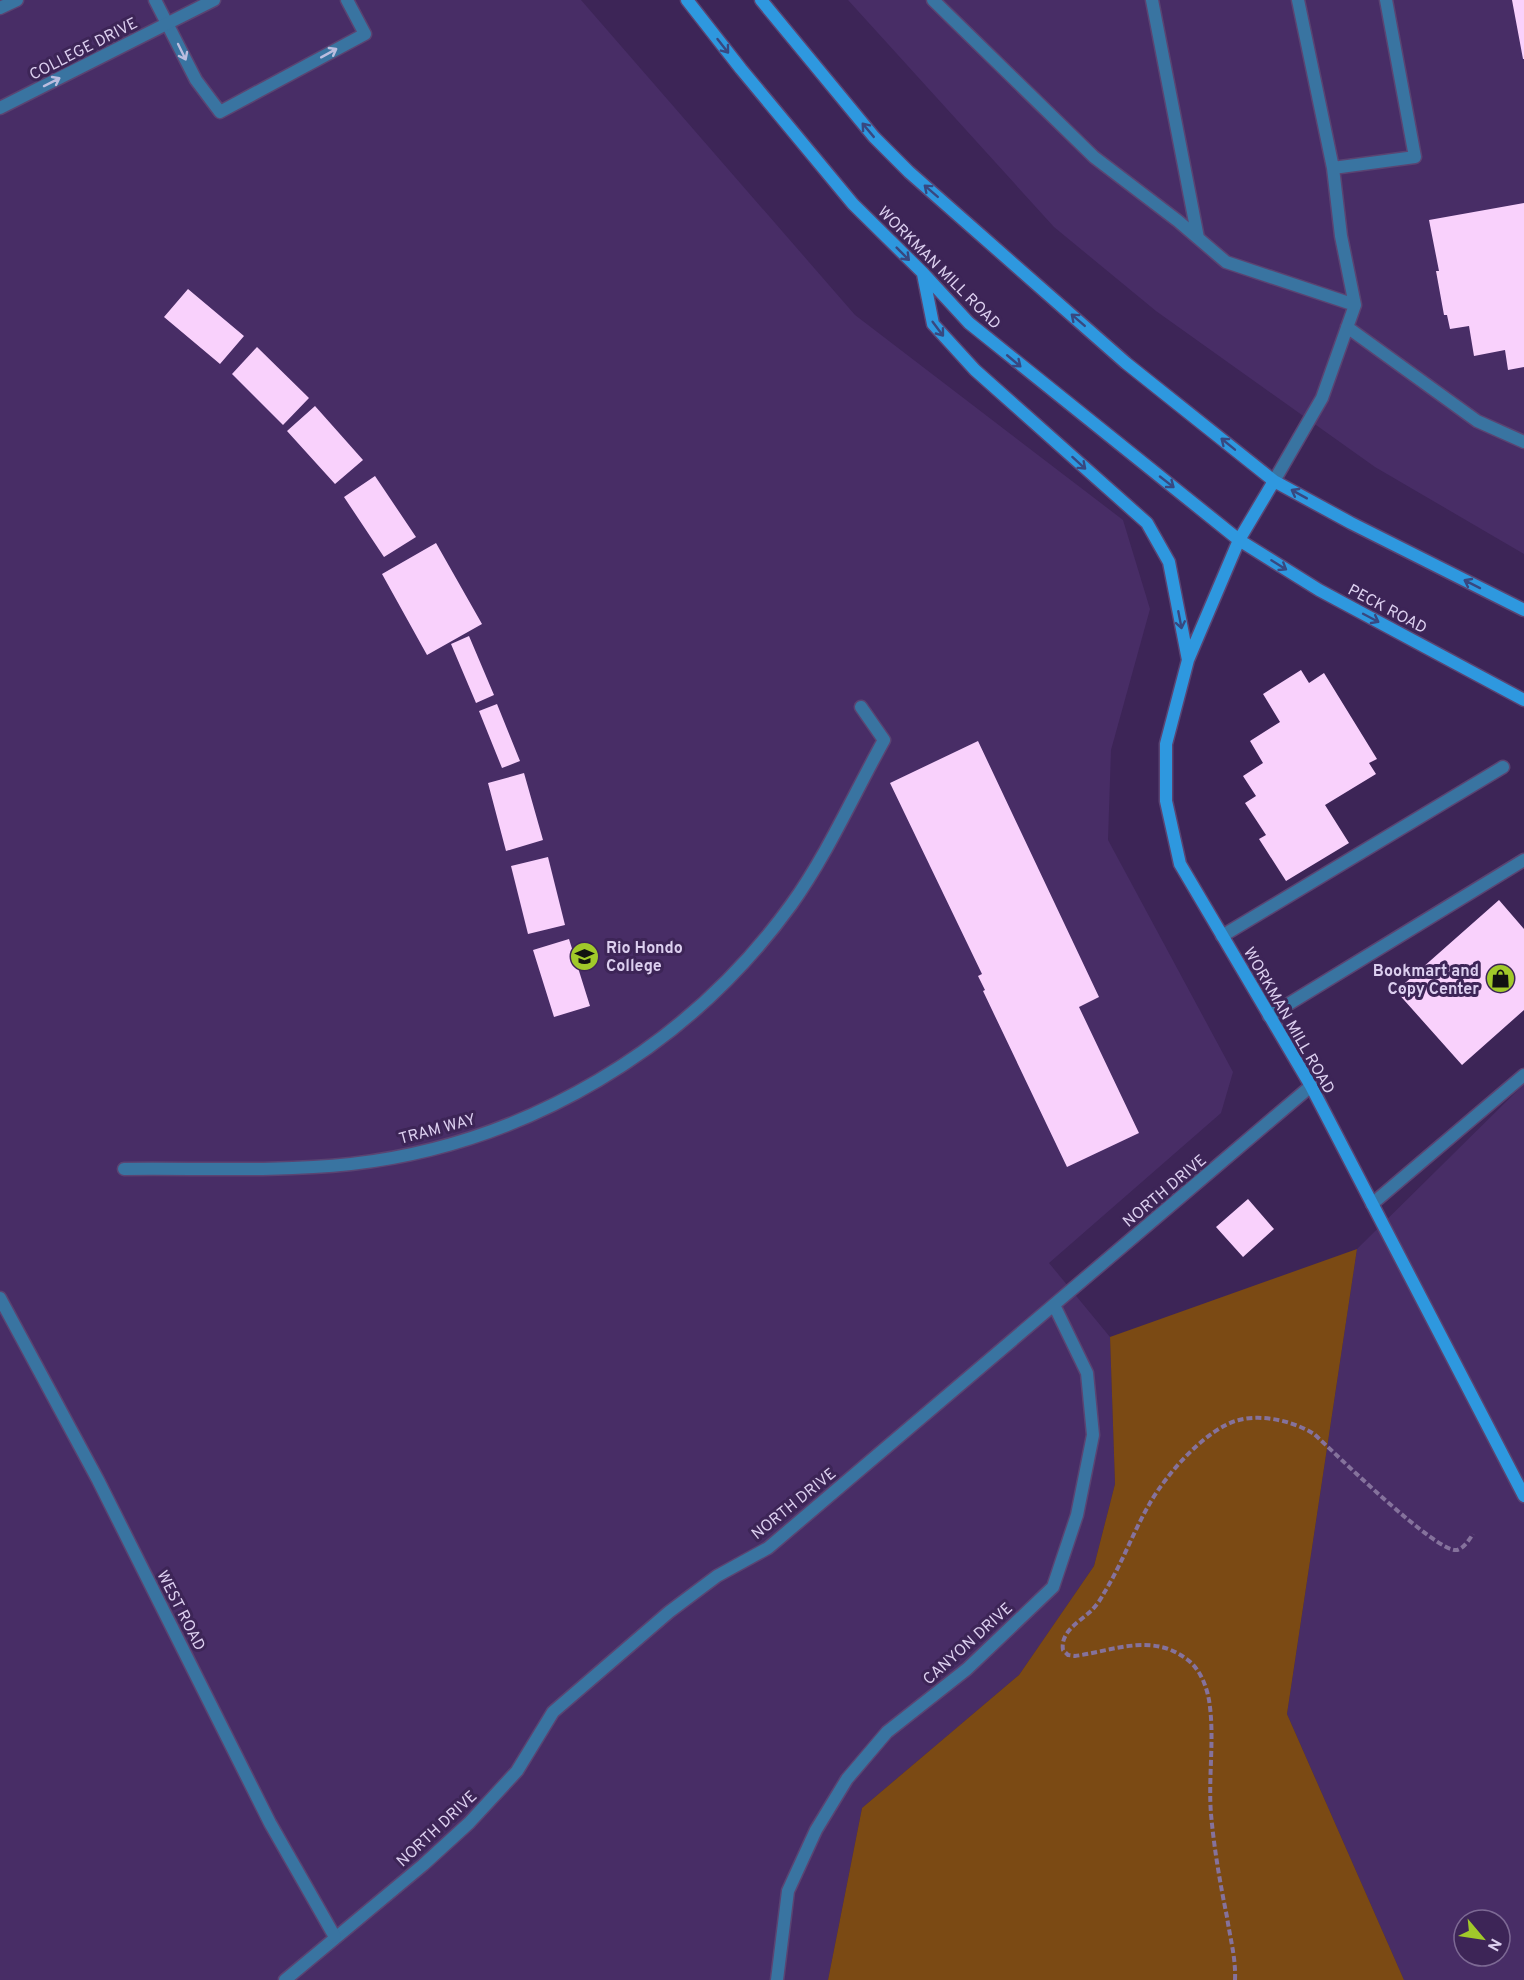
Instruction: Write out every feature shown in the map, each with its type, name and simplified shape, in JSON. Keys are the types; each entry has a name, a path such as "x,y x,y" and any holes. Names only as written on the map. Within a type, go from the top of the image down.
{"main road":[{"name":"WORKMAN MILL ROAD","path":"687,0 853,204 969,323 1239,540"},
{"path":"761,0 874,137 909,172 1126,363 1274,481 1351,523 1524,610"},
{"path":"922,273 933,324 975,370 1147,524 1169,562 1188,660"},
{"name":"WORKMAN MILL ROAD","path":"1274,481 1239,540 1188,660 1166,744 1166,801 1180,864 1311,1086 1524,1496"},
{"name":"PECK ROAD","path":"1239,540 1320,590 1524,700"}],"street":[{"path":"0,8 17,0"},
{"path":"155,0 196,80 220,112 365,34 347,0"},
{"name":"COLLEGE DRIVE","path":"0,108 214,0"},
{"path":"933,0 1094,157 1178,221 1226,262 1354,305"},
{"path":"1152,0 1198,238"},
{"path":"1274,481 1322,398 1354,305 1341,236 1333,168 1298,0"},
{"path":"1333,168 1415,157 1386,0"},
{"path":"1347,327 1477,421 1524,442"},
{"name":"TRAM WAY","path":"124,1169 297,1167 351,1164 406,1155 513,1123 597,1082 659,1041 719,990 756,950 809,879 884,740 861,707"},
{"path":"1222,936 1503,767"},
{"path":"1269,1016 1524,860"},
{"path":"1372,1204 1524,1075"},
{"name":"NORTH DRIVE","path":"285,1980 423,1865 469,1823 517,1771 553,1712 669,1612 717,1576 768,1548 1311,1086"},
{"name":"WEST ROAD","path":"0,1298 98,1480 270,1823 335,1937"},
{"name":"CANYON DRIVE","path":"777,1980 788,1891 816,1830 847,1779 887,1732 967,1669 1053,1587 1077,1515 1093,1435 1087,1373 1054,1305"}],"path":[{"path":"1235,1980 1232,1942 1220,1881 1211,1811 1210,1716 1204,1682 1196,1668 1185,1657 1170,1650 1152,1644 1133,1644 1075,1656 1063,1650 1065,1635 1092,1610 1102,1596 1112,1580 1135,1529 1163,1483 1200,1444 1218,1429 1239,1420 1282,1420 1301,1426 1314,1434 1398,1510 1449,1550 1457,1550 1465,1545 1473,1534"}],"shaded area":[{"name":"Rio Hondo College","path":"0,0 581,0 855,315 1123,520 1150,609 1111,750 1108,840 1233,1072 1221,1113 1049,1263 1110,1337 1115,1484 1094,1566 1019,1675 862,1808 828,1980 0,1980"},
{"path":"848,0 1524,0 1524,554 1375,467 1156,311 1054,227"},
{"path":"1524,1084 1524,1980 1404,1980 1287,1714 1357,1249"},
{"path":"1357,1249 1287,1714 1404,1980 828,1980 862,1808 1019,1675 1094,1566 1115,1484 1110,1337"}],"building":[{"path":"1512,0 1524,0 1524,59 1523,59"},
{"path":"1524,203 1524,367 1508,370 1505,350 1474,356 1469,326 1450,329 1447,315 1444,315 1436,271 1439,271 1429,220"},
{"path":"188,289 244,336 220,364 164,317"},
{"path":"257,347 309,398 283,425 232,374"},
{"path":"315,406 363,460 335,484 287,431"},
{"path":"375,476 416,537 384,557 344,497"},
{"path":"436,543 482,624 427,655 382,574"},
{"path":"469,636 494,695 476,703 451,644"},
{"path":"1301,670 1309,683 1324,673 1377,759 1369,763 1376,774 1325,805 1349,843 1286,881 1259,839 1266,835 1245,803 1256,796 1243,776 1263,763 1250,741 1280,722 1263,694"},
{"path":"497,704 520,761 502,768 479,711"},
{"path":"978,741 1099,997 1079,1007 1139,1133 1067,1167 983,991 985,990 978,976 982,974 890,783"},
{"path":"524,773 543,840 506,851 488,783"},
{"path":"548,857 565,925 528,934 511,866"},
{"path":"1499,900 1524,929 1524,1010 1462,1065 1396,991"},
{"path":"569,939 590,1006 554,1017 533,950"},
{"path":"1248,1199 1274,1229 1243,1257 1216,1227"}],"place":[{"name":"Rio Hondo College","path":"585,956"},
{"name":"Bookmart and Copy Center","path":"1500,979"}]}
